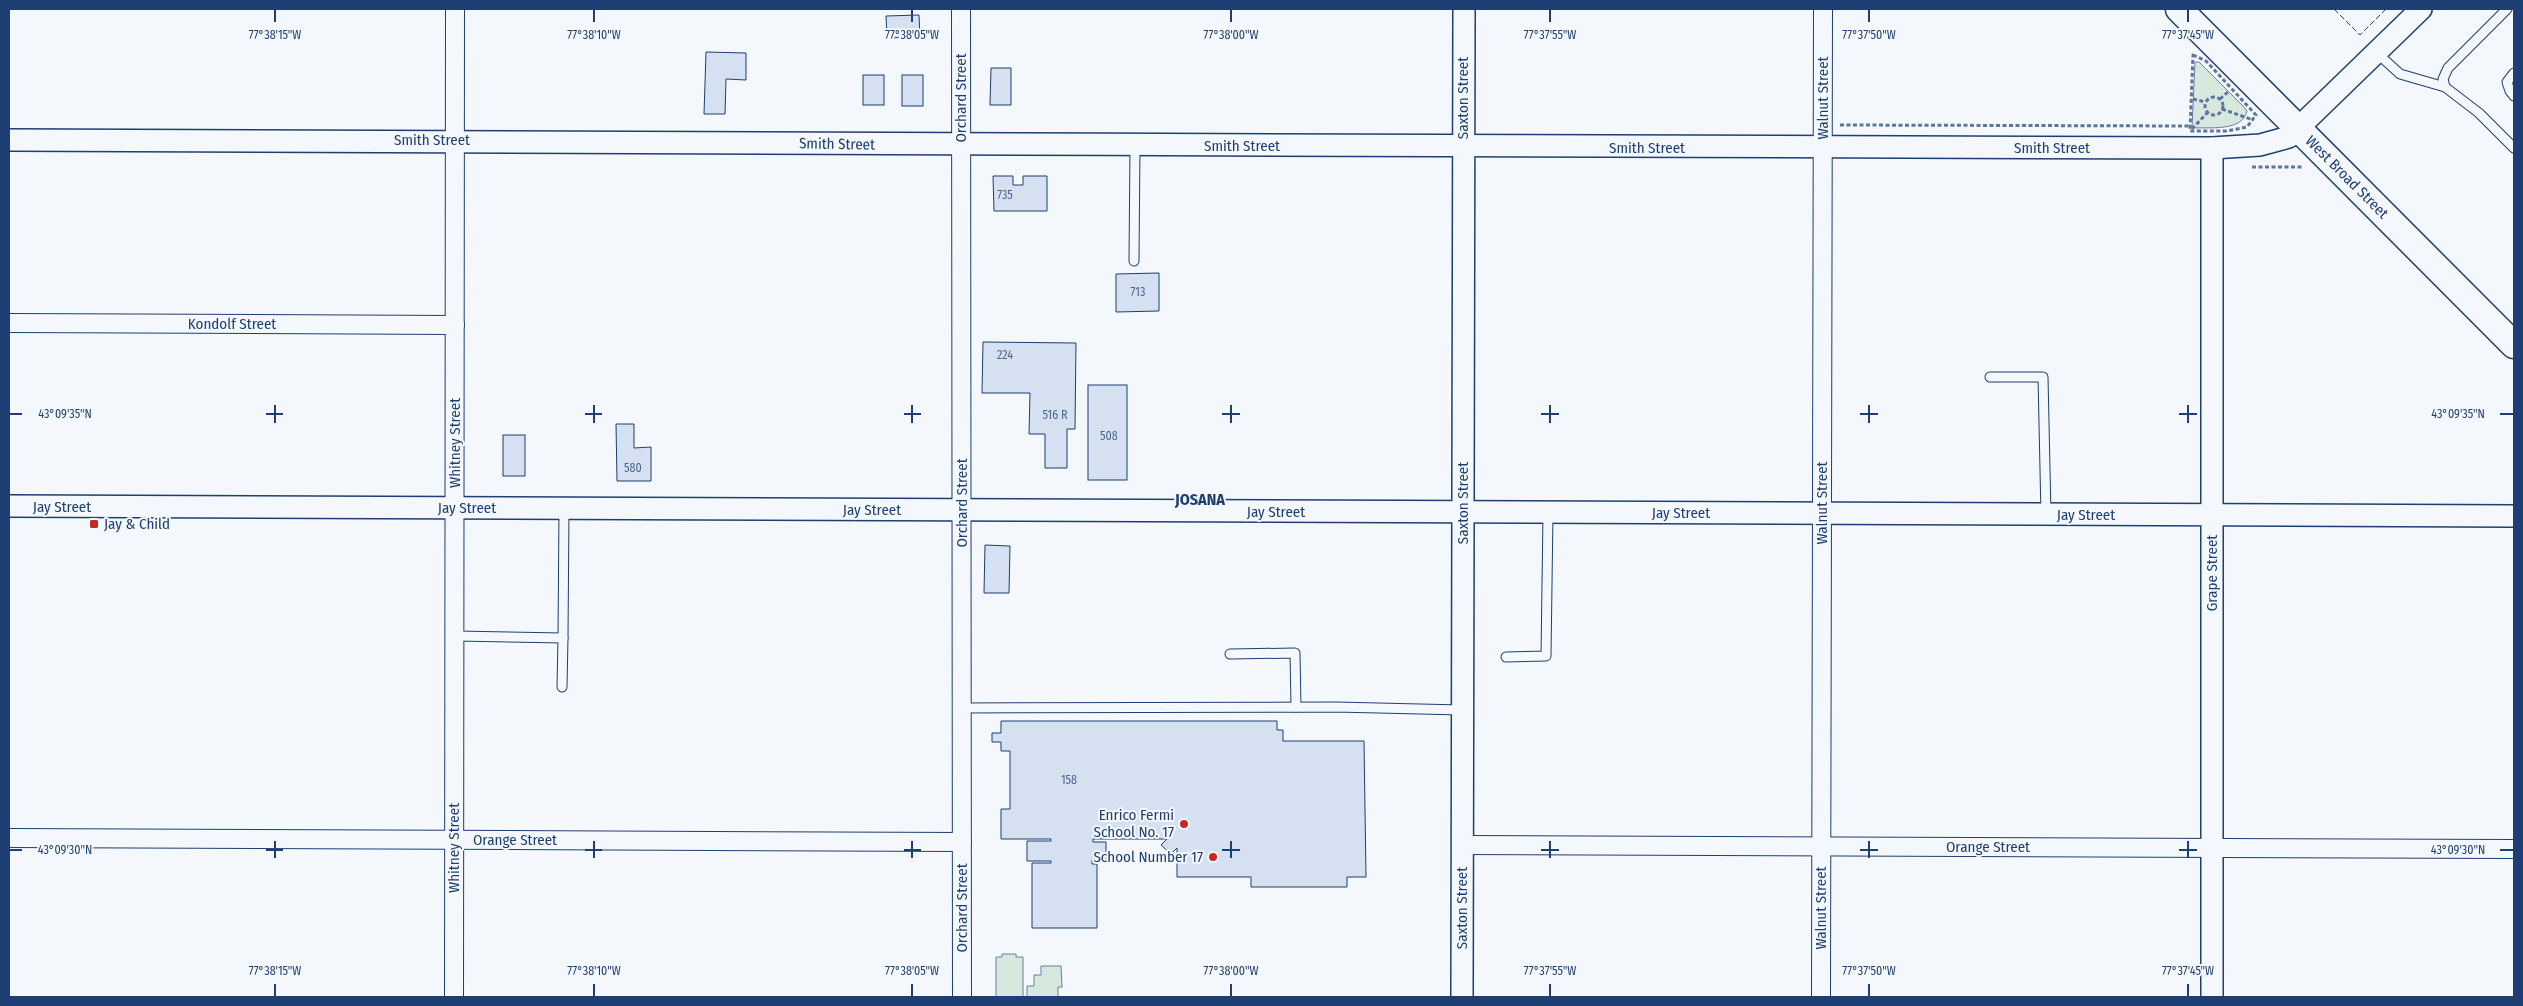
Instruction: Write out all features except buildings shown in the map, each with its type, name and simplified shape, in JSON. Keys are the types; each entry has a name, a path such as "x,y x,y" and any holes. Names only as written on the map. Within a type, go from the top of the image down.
{"main road":[{"name":"West Broad Street","path":"2178,9 2514,345"}],"street":[{"name":"Whitney Street","path":"454,997 455,9"},
{"name":"Orchard Street","path":"961,9 962,997"},
{"name":"Saxton Street","path":"1462,997 1464,9"},
{"name":"Walnut Street","path":"1821,997 1823,9"},
{"name":"Smith Street","path":"9,140 455,140 1135,146 2212,148 2276,142 2289,138 2421,9"},
{"name":"Grape Street","path":"2212,148 2212,997"},
{"name":"Kondolf Street","path":"9,323 455,325"},
{"name":"Jay Street","path":"9,506 2514,516"},
{"name":"Orange Street","path":"9,838 962,842"},
{"name":"Orange Street","path":"1462,845 2514,849"}],"lane":[{"path":"2445,87 2443,79 2448,68 2507,9"},
{"path":"2377,53 2400,74 2445,87 2479,113 2514,148"},
{"path":"2514,73 2507,82 2514,96"},
{"path":"1134,261 1135,146"},
{"path":"1990,377 2043,377 2046,515"},
{"path":"562,687 564,508"},
{"path":"1506,657 1546,656 1548,513"},
{"path":"455,636 562,638"},
{"path":"1230,654 1295,653 1296,707"},
{"path":"962,708 1296,707 1462,710"}],"path":[{"path":"2193,55 2206,61 2256,115 2247,127 2226,131 2190,131 2193,55"},
{"path":"2220,99 2231,88"},
{"path":"2205,102 2211,97 2220,99"},
{"path":"2193,99 2205,102"},
{"path":"2220,99 2222,109"},
{"path":"2205,102 2208,112"},
{"path":"2222,109 2253,120"},
{"path":"2208,112 2215,115 2222,109"},
{"path":"2190,131 2208,112"},
{"path":"1839,125 2190,126"}],"shaded area":[{"path":"2195,62 2199,62 2244,107 2247,111 2244,118 2239,122 2224,127 2192,128"},
{"path":"1002,954 1016,954 1016,957 1023,957 1023,997 996,997 996,957 1002,957"},
{"path":"1041,966 1061,966 1062,987 1058,987 1058,997 1027,997 1027,986 1034,986 1034,975 1041,975"}],"fence":[{"path":"2334,9 2360,35 2386,9"}],"place":[{"name":"Jay & Child","path":"94,524"},
{"name":"Enrico Fermi School No. 17","path":"1184,824"},
{"name":"School Number 17","path":"1213,857"}],"district":[{"name":"JOSANA","path":"1200,499"}]}
